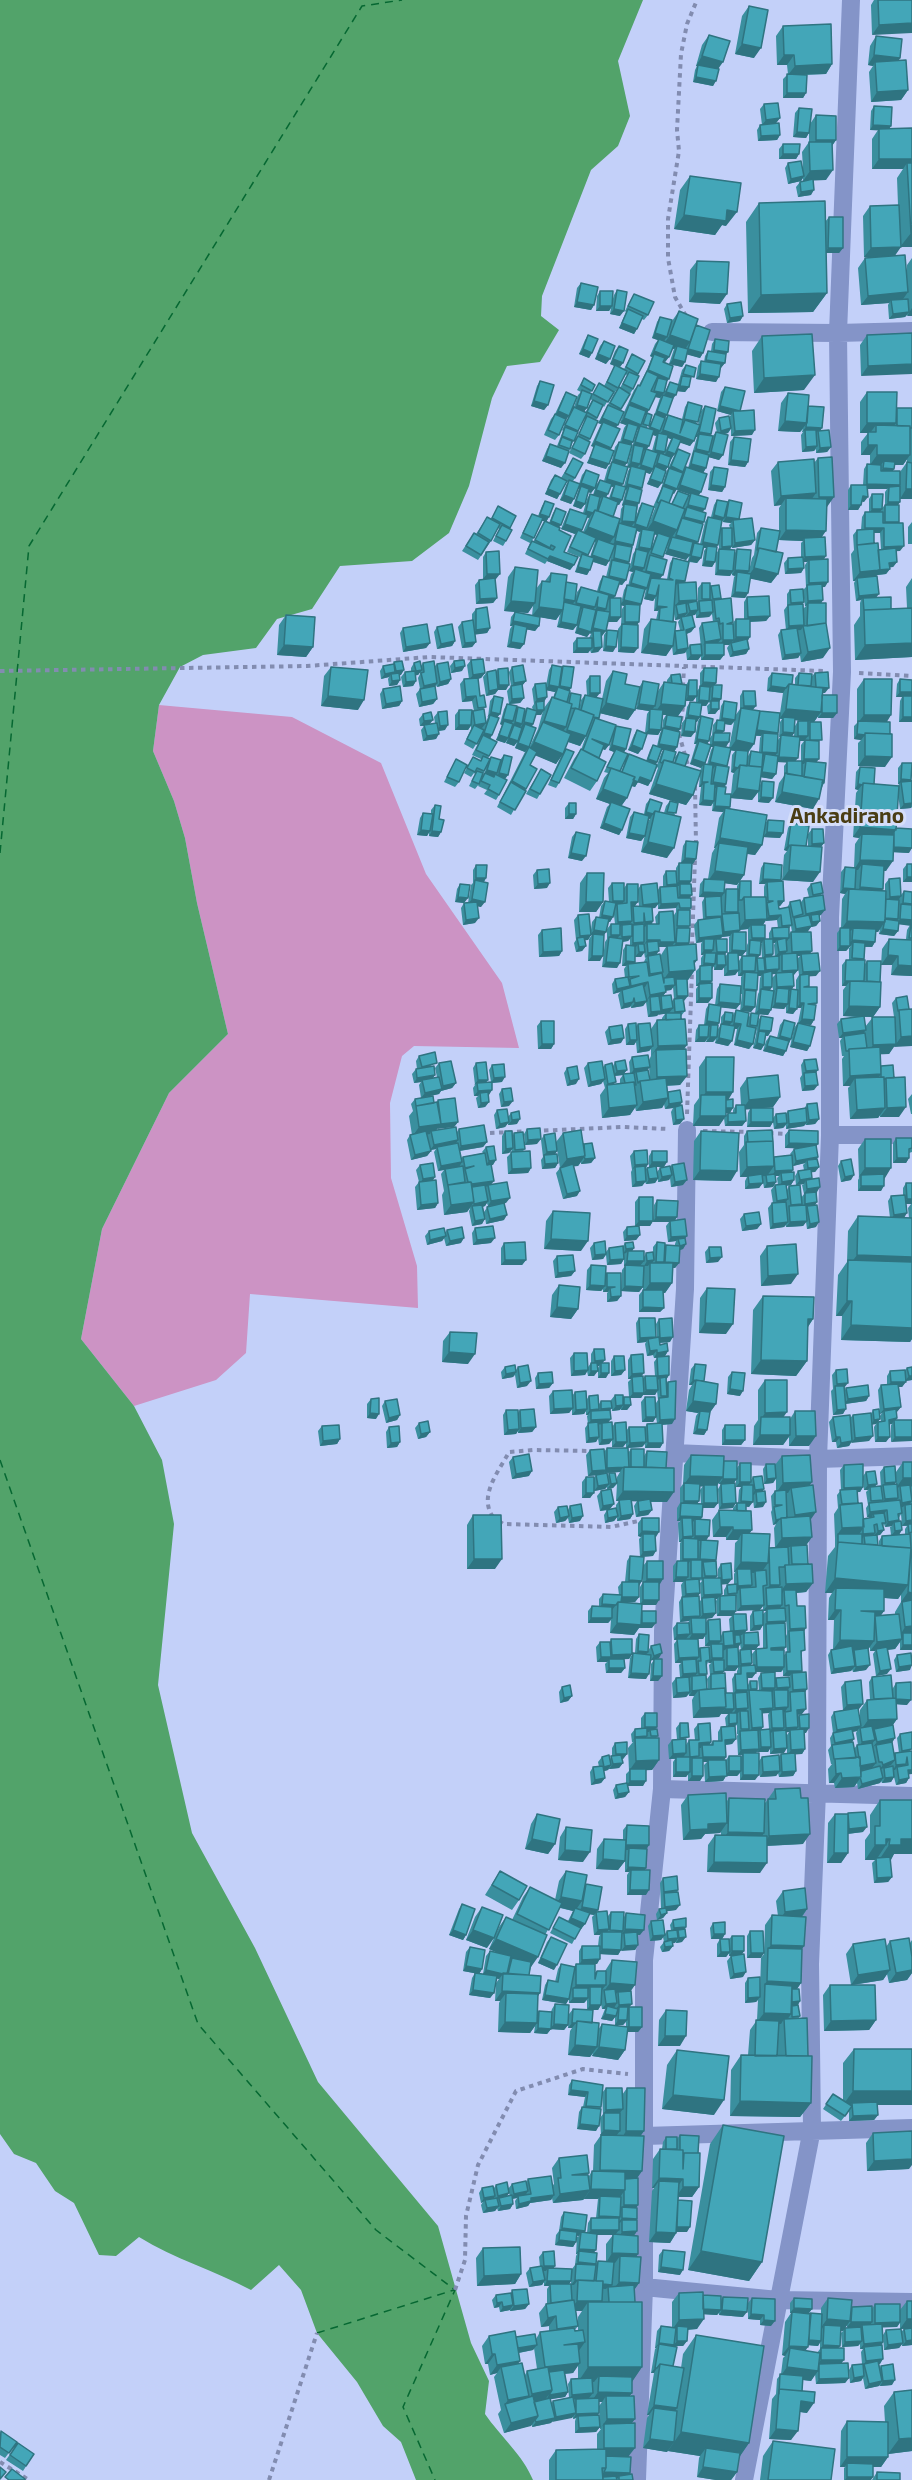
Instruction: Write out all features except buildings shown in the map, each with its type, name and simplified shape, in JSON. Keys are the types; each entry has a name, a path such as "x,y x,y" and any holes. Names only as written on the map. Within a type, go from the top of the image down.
{"street":[{"path":"744,2480 812,2129 810,1964 817,1792 818,1459 830,1135 830,917 842,672 838,333 851,0"},
{"path":"712,332 912,331"},
{"path":"637,2480 644,2287 644,1960 662,1789 663,1631 685,1289 687,1130"},
{"path":"830,1135 912,1135"},
{"path":"674,1453 818,1459 912,1456"},
{"path":"662,1789 912,1796"},
{"path":"644,2136 812,2129 912,2128"},
{"path":"644,2287 778,2300 912,2302"}],"path":[{"path":"698,0 687,24 681,54 677,130 679,151 668,219 668,258 675,297 684,315 712,332"},
{"path":"0,671 307,666 430,657 912,676"},
{"path":"683,696 684,667"},
{"path":"683,705 679,734 688,768 695,774"},
{"path":"695,784 696,845"},
{"path":"692,954 695,856"},
{"path":"687,1130 692,965"},
{"path":"490,1133 623,1127 794,1134"},
{"path":"602,1451 509,1452 486,1502 491,1516 503,1524 611,1527 670,1514"},
{"path":"455,2290 465,2260 466,2216 478,2165 516,2091 583,2069 644,2075"},
{"path":"269,2480 317,2333"},
{"path":"0,2462 28,2480"}],"shaded area":[{"path":"0,0 643,0 618,61 630,116 618,146 591,170 542,296 541,316 559,330 540,362 507,366 492,398 469,486 449,533 412,561 340,566 312,609 277,619 256,648 203,655 180,667 159,705 153,751 174,801 185,838 197,903 228,1034 169,1093 102,1229 81,1339 134,1406 162,1460 174,1524 158,1685 192,1833 255,1948 318,2082 438,2226 471,2343 489,2381 485,2414 517,2454 533,2480 416,2480 401,2442 383,2426 357,2382 317,2333 301,2290 279,2265 251,2290 166,2252 139,2237 116,2256 99,2255 74,2203 55,2191 36,2163 14,2154 0,2134"},
{"path":"159,705 292,717 381,763 426,874 502,983 519,1048 414,1046 402,1056 390,1103 391,1178 417,1266 418,1308 250,1294 246,1353 216,1380 134,1406 81,1339 102,1229 169,1093 228,1034 197,903 185,838 174,801 153,751"}],"ferry route":[{"path":"0,853 29,546 362,6 402,0"},
{"path":"0,1460 198,2024 376,2230 455,2290 403,2407 435,2480"},
{"path":"317,2333 454,2290"}],"district":[{"name":"Ankadirano","path":"847,816"}]}
